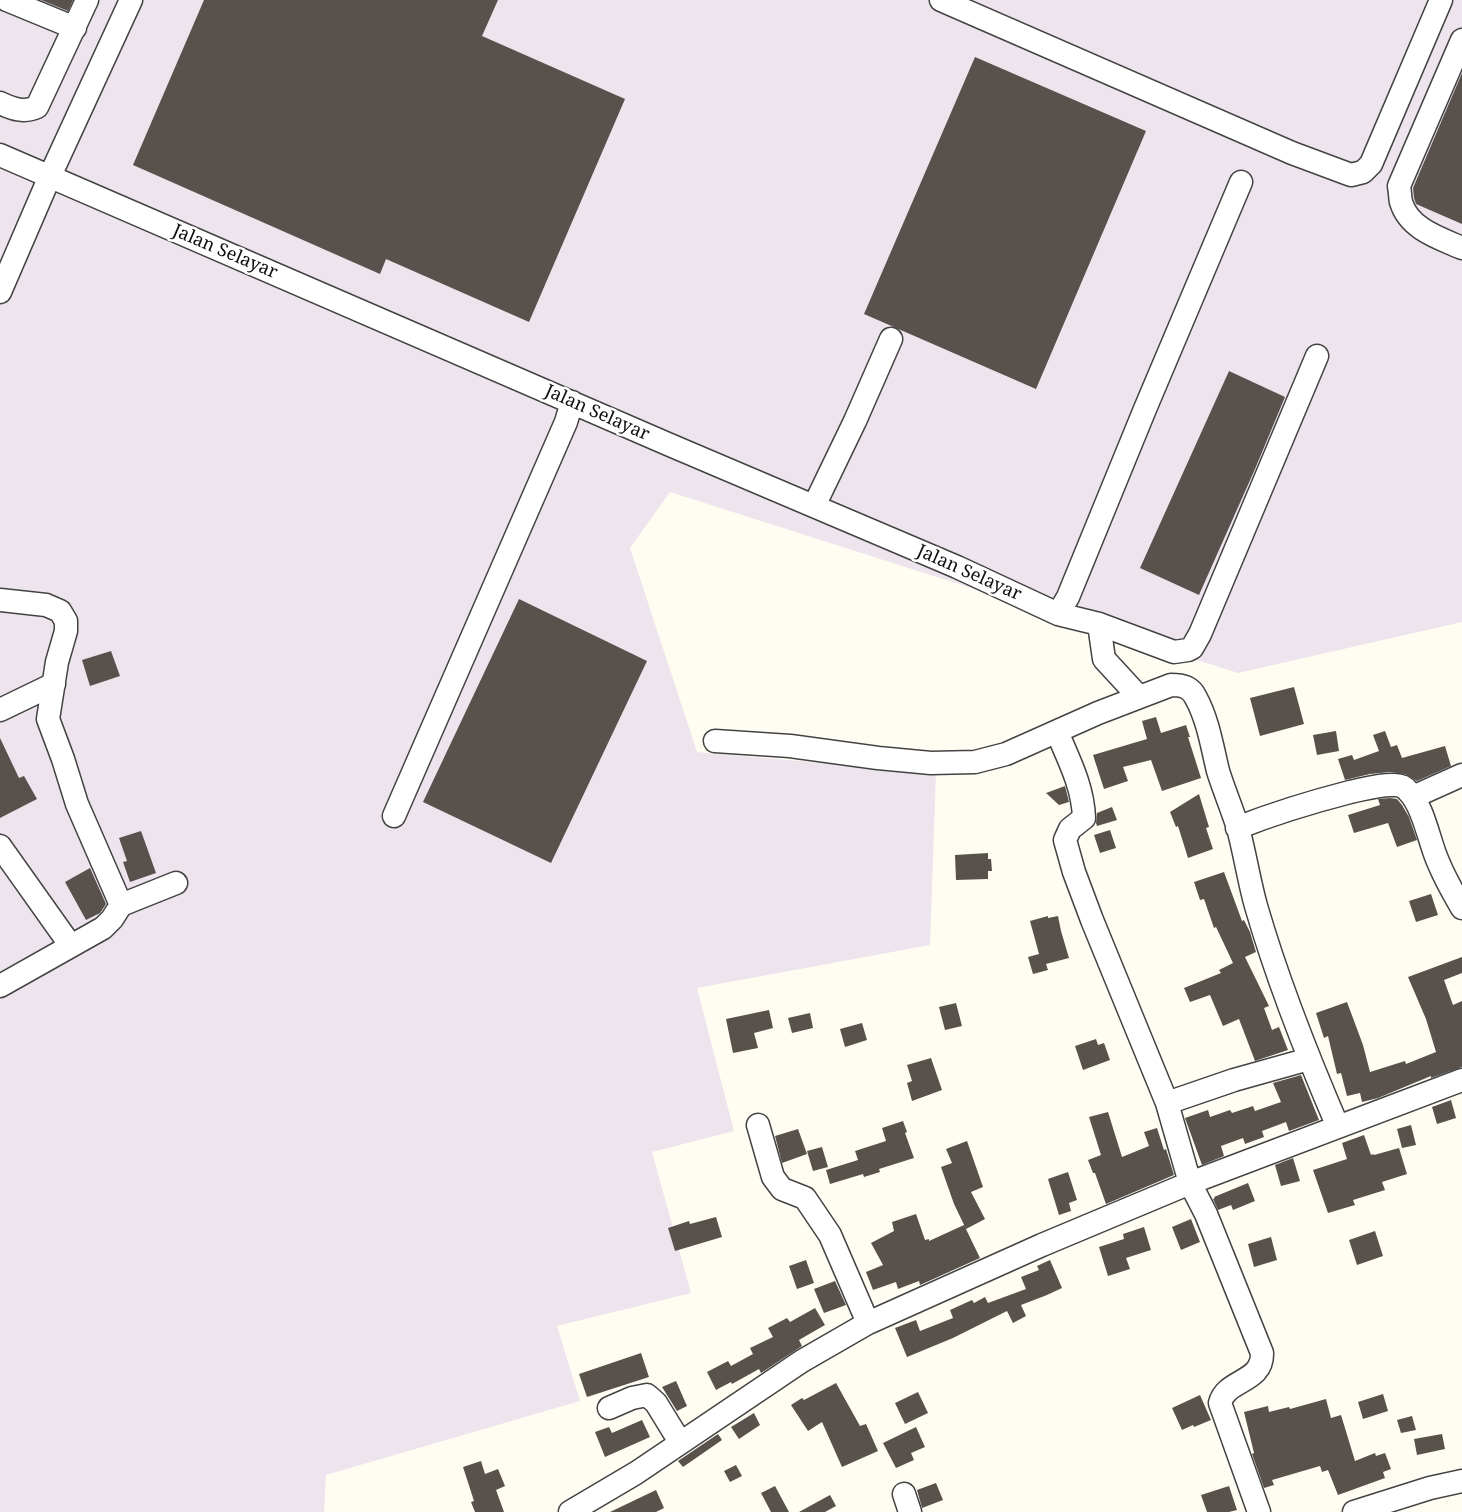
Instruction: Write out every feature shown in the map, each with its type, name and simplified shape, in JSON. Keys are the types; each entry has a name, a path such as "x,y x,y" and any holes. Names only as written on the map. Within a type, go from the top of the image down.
{"street":[{"path":"7,0 75,28"},
{"path":"0,103 21,111 37,107 87,0"},
{"path":"0,292 50,176 131,0"},
{"path":"941,0 1292,153 1351,175 1363,172 1371,164 1440,0"},
{"path":"1462,40 1399,186 1404,209 1424,231 1462,248"},
{"name":"Jalan Selayar","path":"0,155 957,567 1058,614 1099,624 1174,652 1188,650 1196,643 1318,356"},
{"path":"1058,614 1068,597 1242,182"},
{"path":"814,506 892,340"},
{"path":"394,816 566,422 572,402"},
{"path":"0,600 53,607 60,612 66,621 66,632 57,662 48,719 63,759 76,804 121,905"},
{"path":"1099,624 1104,659 1139,697"},
{"path":"0,710 54,684"},
{"path":"715,741 790,746 922,762 975,762 1006,754 1098,713 1171,685 1180,685 1188,688 1195,696 1207,724 1224,792 1237,828 1256,905 1277,971 1309,1059 1338,1128"},
{"path":"1057,732 1080,787 1083,804 1084,818 1070,830 1065,840 1074,872 1167,1104 1190,1184 1206,1214 1262,1354 1262,1360 1257,1371 1225,1392 1220,1403 1223,1416 1259,1512"},
{"path":"1413,797 1462,775"},
{"path":"1237,828 1278,812 1314,801 1384,785 1404,787 1416,802 1435,855 1462,908"},
{"path":"0,846 71,946"},
{"path":"0,986 103,928 112,919 121,905 176,883"},
{"path":"1167,1104 1234,1080 1309,1059"},
{"path":"570,1512 636,1473 802,1360 868,1323 1042,1245 1190,1184 1461,1084"},
{"path":"758,1125 773,1177 782,1189 804,1198 830,1235 868,1323"},
{"path":"609,1408 632,1398 650,1396 680,1442"},
{"path":"1354,1512 1430,1488 1462,1481"}],"shaded area":[{"path":"0,0 1462,0 1462,622 1238,673 670,492 630,548 697,752 936,773 930,945 697,988 734,1131 652,1152 691,1293 557,1326 580,1401 326,1475 324,1512 0,1512"}],"building":[{"path":"41,0 73,0 68,11"},
{"path":"204,0 498,0 482,36 625,99 529,322 386,259 380,274 133,165"},
{"path":"975,57 1146,131 1036,389 864,314"},
{"path":"1462,73 1462,224 1416,204 1413,188"},
{"path":"1229,371 1285,397 1199,595 1140,568"},
{"path":"519,599 647,661 551,863 423,802"},
{"path":"111,651 120,676 90,686 82,660"},
{"path":"1294,687 1304,724 1260,736 1250,698"},
{"path":"1156,717 1161,733 1186,725 1201,778 1162,791 1151,760 1123,767 1128,781 1104,789 1093,755 1147,739 1142,721"},
{"path":"1336,731 1339,751 1317,755 1313,735"},
{"path":"1385,731 1391,747 1397,745 1402,758 1445,746 1451,766 1417,781 1405,774 1390,772 1370,774 1345,780 1338,759 1352,755 1354,760 1379,751 1373,735"},
{"path":"0,738 19,778 24,776 37,799 0,818"},
{"path":"1065,786 1069,802 1059,805 1046,793"},
{"path":"1199,794 1209,827 1206,828 1213,849 1188,858 1178,826 1176,827 1170,812"},
{"path":"1378,799 1397,799 1402,805 1409,817 1417,840 1397,847 1388,823 1354,833 1348,815 1380,805"},
{"path":"1112,807 1117,820 1097,826 1097,813"},
{"path":"1110,830 1116,848 1100,853 1094,835"},
{"path":"141,831 156,873 130,882 123,862 127,861 119,838"},
{"path":"988,853 988,859 991,859 992,871 988,871 988,879 956,880 955,855"},
{"path":"90,868 106,904 100,913 86,920 65,882"},
{"path":"1224,872 1242,921 1244,920 1250,932 1256,952 1245,957 1269,1006 1264,1008 1272,1030 1279,1027 1288,1050 1255,1061 1239,1019 1223,1026 1210,995 1190,1002 1184,988 1221,973 1219,970 1233,963 1216,927 1214,928 1204,899 1200,900 1194,882"},
{"path":"1431,894 1438,915 1416,922 1409,901"},
{"path":"1048,916 1048,918 1058,916 1069,958 1046,964 1048,970 1033,974 1028,957 1039,954 1030,921"},
{"path":"1462,957 1462,973 1444,980 1453,1005 1462,1001 1462,1067 1431,1078 1431,1076 1378,1098 1362,1102 1360,1093 1347,1096 1341,1073 1337,1074 1328,1036 1324,1038 1316,1013 1347,1002 1363,1045 1370,1072 1405,1061 1406,1064 1436,1052 1426,1019 1408,977"},
{"path":"956,1003 962,1026 945,1030 939,1007"},
{"path":"769,1010 773,1028 754,1033 758,1048 733,1053 726,1019"},
{"path":"810,1013 813,1028 792,1033 788,1018"},
{"path":"862,1023 867,1040 845,1047 840,1029"},
{"path":"1096,1039 1098,1045 1104,1043 1110,1060 1083,1070 1075,1046"},
{"path":"931,1058 942,1090 912,1101 907,1083 912,1081 907,1065"},
{"path":"1301,1075 1319,1120 1289,1131 1286,1122 1262,1131 1264,1137 1245,1144 1243,1138 1221,1146 1224,1156 1202,1165 1185,1118 1208,1110 1210,1117 1230,1110 1232,1113 1253,1106 1255,1111 1281,1102 1273,1083"},
{"path":"1451,1100 1456,1118 1437,1124 1432,1107"},
{"path":"1108,1112 1122,1157 1149,1146 1144,1132 1157,1128 1174,1175 1106,1204 1095,1173 1093,1173 1088,1160 1101,1155 1089,1117"},
{"path":"903,1121 907,1132 905,1133 914,1158 879,1169 880,1172 864,1177 863,1174 830,1184 826,1170 858,1160 855,1151 886,1141 882,1128"},
{"path":"1411,1125 1416,1145 1402,1148 1397,1129"},
{"path":"798,1129 807,1154 782,1163 775,1136"},
{"path":"1364,1135 1371,1155 1399,1148 1407,1174 1382,1182 1385,1190 1353,1200 1355,1205 1328,1213 1313,1170 1347,1159 1342,1143"},
{"path":"967,1141 983,1187 971,1192 985,1219 966,1229 954,1204 941,1167 952,1163 946,1149"},
{"path":"822,1147 828,1167 813,1171 807,1151"},
{"path":"1293,1158 1300,1181 1281,1186 1275,1165"},
{"path":"1068,1172 1077,1200 1069,1203 1071,1211 1059,1215 1048,1179"},
{"path":"1248,1183 1255,1201 1233,1210 1231,1205 1218,1210 1213,1199 1214,1197"},
{"path":"916,1214 925,1240 929,1239 929,1241 964,1225 980,1258 920,1285 919,1281 898,1289 896,1282 873,1290 866,1272 883,1265 871,1243 894,1231 892,1222"},
{"path":"716,1217 722,1237 675,1251 668,1228 689,1221 690,1224"},
{"path":"1191,1219 1200,1242 1181,1250 1172,1227"},
{"path":"1144,1227 1151,1250 1126,1258 1130,1269 1108,1276 1099,1247 1124,1239 1123,1234"},
{"path":"1375,1231 1383,1256 1357,1265 1349,1240"},
{"path":"1271,1237 1277,1260 1254,1267 1248,1244"},
{"path":"806,1260 814,1283 797,1289 789,1266"},
{"path":"1050,1260 1062,1288 1021,1305 1026,1316 1013,1323 1007,1311 953,1338 907,1357 895,1328 916,1320 920,1331 953,1318 950,1310 972,1300 974,1303 985,1297 988,1303 1026,1289 1021,1277 1039,1270 1037,1266"},
{"path":"835,1281 846,1305 824,1313 814,1289"},
{"path":"815,1308 825,1325 799,1340 802,1346 761,1373 759,1369 732,1384 731,1382 716,1390 707,1372 728,1361 731,1366 753,1354 750,1348 773,1337 768,1328 787,1318 790,1322"},
{"path":"641,1353 649,1377 587,1397 579,1374"},
{"path":"676,1381 687,1406 677,1411 662,1387"},
{"path":"836,1383 860,1426 866,1424 878,1451 842,1467 822,1422 808,1431 791,1405"},
{"path":"918,1392 928,1413 905,1424 895,1403"},
{"path":"1383,1394 1388,1411 1363,1419 1358,1402"},
{"path":"1200,1395 1211,1420 1182,1430 1172,1408"},
{"path":"1326,1399 1331,1418 1341,1415 1355,1461 1375,1453 1376,1456 1385,1453 1391,1469 1383,1472 1385,1478 1338,1495 1328,1470 1322,1472 1320,1466 1272,1480 1274,1485 1264,1488 1252,1454 1254,1453 1244,1412 1268,1406 1269,1412 1289,1407 1290,1409"},
{"path":"754,1413 760,1425 739,1439 731,1427"},
{"path":"1412,1416 1416,1430 1401,1433 1397,1420"},
{"path":"642,1420 650,1437 605,1457 595,1432 609,1427 612,1433"},
{"path":"916,1427 925,1447 911,1453 914,1460 896,1468 883,1443"},
{"path":"718,1434 722,1440 683,1467 678,1461"},
{"path":"1442,1434 1445,1449 1417,1455 1414,1439"},
{"path":"481,1461 485,1474 498,1469 505,1486 496,1490 504,1512 475,1512 471,1502 474,1501 463,1467"},
{"path":"736,1465 742,1476 730,1482 724,1471"},
{"path":"936,1483 943,1500 922,1508 917,1490"},
{"path":"775,1486 789,1512 771,1512 761,1493"},
{"path":"1229,1486 1237,1510 1207,1512 1201,1495"},
{"path":"656,1490 664,1508 656,1512 610,1512"},
{"path":"830,1495 836,1506 825,1512 799,1512"}]}
